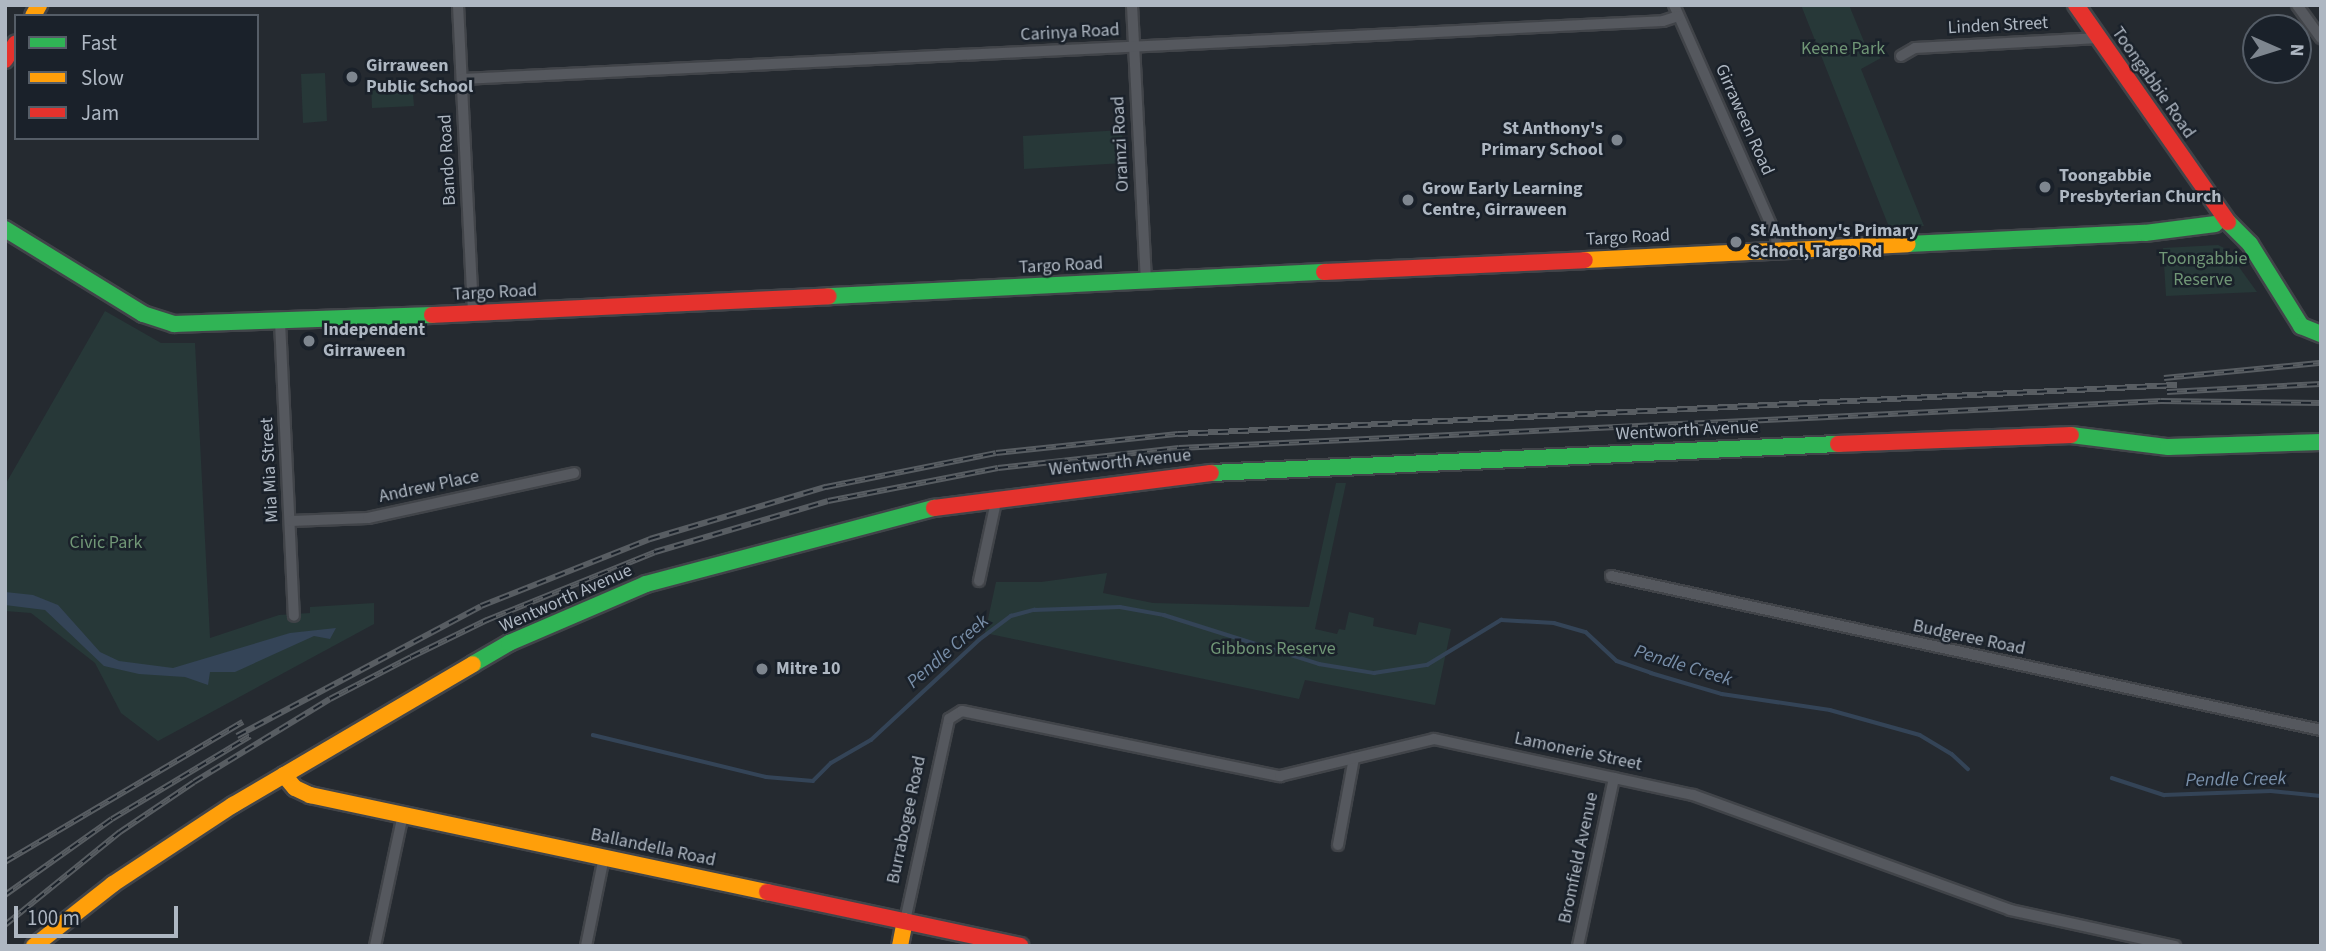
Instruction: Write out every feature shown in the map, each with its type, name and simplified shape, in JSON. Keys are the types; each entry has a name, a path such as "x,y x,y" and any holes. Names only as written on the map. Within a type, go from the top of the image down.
{"street":[{"name":"Bando Road","path":"458,5 473,313"},
{"name":"Oramzi Road","path":"1132,5 1146,281"},
{"name":"Toongabbie Road","path":"2076,5 2199,183 2211,193 2222,227 2266,286 2278,294 2313,332"},
{"path":"2297,5 2321,38"},
{"name":"Carinya Road","path":"461,79 1663,21 1676,11"},
{"name":"Girraween Road","path":"1676,11 1776,236 1777,250"},
{"name":"Linden Street","path":"1901,56 1915,48 2099,38"},
{"name":"Targo Road","path":"5,229 156,319 195,326 2145,233 2222,227"},
{"name":"Mia Mia Street","path":"280,322 294,616"},
{"name":"Wentworth Avenue","path":"34,946 121,878 284,775 509,643 611,598 801,538 921,509 1190,474 2043,433 2177,447 2321,442"},
{"name":"Andrew Place","path":"291,521 368,518 574,473"},
{"path":"979,581 997,497"},
{"name":"Budgeree Road","path":"1611,576 2321,730"},
{"name":"Lamonerie Street","path":"962,711 1280,776 1434,739 1693,795 2010,910 2175,946"},
{"name":"Burrabogee Road","path":"900,946 949,719 962,711"},
{"path":"1338,845 1354,758"},
{"name":"Ballandella Road","path":"284,775 304,793 1020,946"},
{"name":"Bromfield Avenue","path":"1577,946 1614,778"},
{"path":"375,946 403,814"},
{"path":"586,946 604,857"}],"green space":[{"name":"Keene Park","path":"1801,5 1849,5 1867,49 1881,58 1861,69 1924,226 1889,227"},
{"path":"325,73 327,121 303,123 301,74"},
{"path":"412,81 414,106 372,108 371,84"},
{"path":"1122,130 1124,163 1024,169 1023,136"},
{"name":"Toongabbie Reserve","path":"2218,245 2226,249 2257,292 2166,296 2163,248"},
{"name":"Civic Park","path":"105,311 161,343 195,343 210,638 279,615 310,613 310,607 374,603 374,624 158,741 121,713 95,663 31,613 5,611 5,485"},
{"name":"Gibbons Reserve","path":"1336,483 1346,483 1315,629 1337,634 1339,629 1345,630 1349,612 1374,618 1373,626 1416,635 1419,622 1451,629 1435,705 1305,680 1299,699 985,633 996,582 1041,582 1107,573 1103,593 1153,603 1309,607"}],"water":[{"path":"5,592 33,595 58,605 100,652 119,661 173,668 290,633 336,628 330,639 314,636 235,672 210,672 208,685 185,677 139,674 104,666 45,610 5,605"}],"waterway":[{"name":"Pendle Creek","path":"593,735 766,777 813,781 831,763 871,740 979,640 1011,616 1034,610 1120,607 1164,615 1319,664 1374,673 1427,665 1501,620 1554,623 1586,632 1617,661 1651,673 1722,694 1830,710 1920,735 1952,754 1968,769"},
{"name":"Pendle Creek","path":"2112,778 2164,795 2271,791 2321,796"}],"railway":[{"path":"2164,378 2321,363"},
{"path":"2167,392 2321,384"},
{"path":"237,736 481,606 650,539 826,487 996,453 1178,434 2177,385"},
{"path":"5,925 120,832 194,782 330,699 411,657 487,620 655,552 828,501 998,468 1179,448 2161,401 2321,403"},
{"path":"5,862 243,722"},
{"path":"5,895 112,819 250,736"}],"traffic: fast":[{"path":"2228,222 2250,244 2301,326 2321,334"},
{"path":"1908,244 2145,233 2215,224"},
{"path":"5,229 143,314 174,324 432,315"},
{"path":"829,296 1324,272"},
{"path":"2071,435 2168,447 2321,442"},
{"path":"1211,473 1838,444"},
{"path":"473,664 509,643 646,584 934,508"}],"traffic: slow":[{"path":"34,14 39,5"},
{"path":"1585,260 1908,244"},
{"path":"34,946 113,884 233,805 473,664"},
{"path":"284,775 295,788 310,795 767,892"},
{"path":"900,946 905,921"}],"traffic: jam":[{"path":"2076,5 2228,222"},
{"path":"5,60 14,46"},
{"path":"1324,272 1585,260"},
{"path":"432,315 829,296"},
{"path":"1838,444 2071,435"},
{"path":"934,508 1211,473"},
{"path":"767,892 1020,946"}],"place":[{"name":"Girraween Public School","path":"352,77"},
{"name":"St Anthony's Primary School","path":"1617,140"},
{"name":"Toongabbie Presbyterian Church","path":"2045,187"},
{"name":"Grow Early Learning Centre, Girraween","path":"1408,200"},
{"name":"St Anthony's Primary School, Targo Rd","path":"1736,242"},
{"name":"Independent Girraween","path":"309,341"},
{"name":"Mitre 10","path":"762,669"}]}
